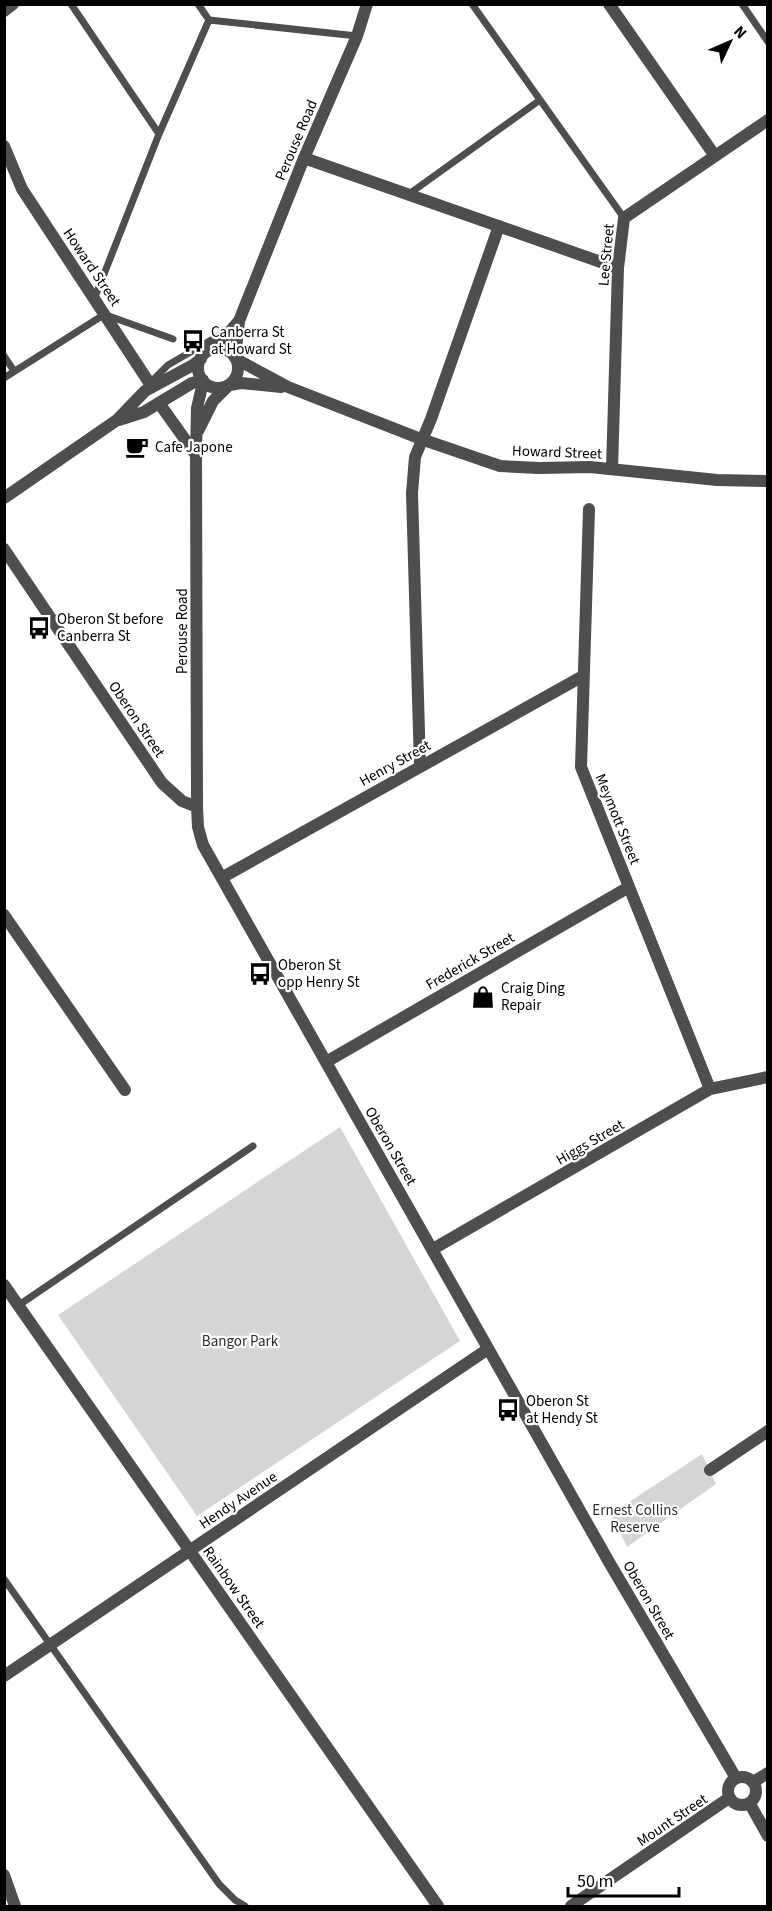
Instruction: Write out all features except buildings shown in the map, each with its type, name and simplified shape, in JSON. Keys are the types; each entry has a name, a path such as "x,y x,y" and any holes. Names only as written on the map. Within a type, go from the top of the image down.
{"street":[{"path":"4,11 13,4"},
{"name":"Perouse Road","path":"215,349 238,321 304,158 357,36 368,4"},
{"path":"609,4 716,156"},
{"name":"Lee Street","path":"612,469 618,268 624,218 768,120"},
{"name":"Howard Street","path":"4,146 22,189 95,297 151,385 159,403"},
{"path":"304,158 618,268"},
{"path":"420,766 412,493 415,457 421,438 432,419 499,226"},
{"name":"Perouse Road","path":"236,358 238,321"},
{"path":"4,498 117,420 151,385 191,366 207,352 215,349 226,350 236,358 238,373 228,386 212,387 203,381 199,372 201,358"},
{"name":"Howard Street","path":"236,358 288,387 500,466 612,469 717,480 768,482"},
{"path":"117,420 144,412 192,383 203,381"},
{"name":"Perouse Road","path":"197,807 196,435 197,408 203,381"},
{"name":"Howard Street","path":"228,386 246,383 288,387"},
{"name":"Perouse Road","path":"196,435 211,404 228,386"},
{"path":"159,403 196,455"},
{"name":"Meymott Street","path":"589,509 581,767 710,1089"},
{"name":"Oberon Street","path":"4,549 162,783 182,801 197,807 198,827 203,845 615,1572 736,1778"},
{"name":"Henry Street","path":"223,877 584,676"},
{"name":"Frederick Street","path":"326,1062 629,887"},
{"path":"4,915 125,1090"},
{"name":"Higgs Street","path":"433,1249 710,1089 768,1077"},
{"name":"Rainbow Street","path":"4,1285 438,1906"},
{"name":"Hendy Avenue","path":"4,1676 488,1349"},
{"path":"710,1470 768,1431"},
{"path":"753,1782 768,1773"},
{"path":"745,1777 753,1782 757,1791 750,1803 741,1806 729,1798 728,1789 736,1778 745,1777"},
{"name":"Mount Street","path":"571,1906 729,1798"},
{"path":"750,1803 768,1836"},
{"path":"4,1875 15,1906"}],"lane":[{"path":"71,4 159,134"},
{"path":"198,4 209,20 357,36"},
{"path":"472,4 624,218"},
{"path":"742,4 768,42"},
{"path":"95,297 159,134 209,20"},
{"path":"409,194 540,100"},
{"path":"4,378 105,314 173,339"},
{"path":"151,385 168,365 222,334 238,321"},
{"path":"4,356 14,371"},
{"path":"19,1305 252,1146"},
{"path":"4,1579 219,1884 245,1906"}],"green space":[{"name":"Bangor Park","path":"340,1127 460,1341 197,1516 58,1315"},
{"name":"Ernest Collins Reserve","path":"702,1454 716,1484 627,1547 611,1514"}],"place":[{"name":"Canberra St at Howard St","path":"193,341"},
{"name":"Cafe Japone","path":"137,447"},
{"name":"Oberon St before Canberra St","path":"39,628"},
{"name":"Oberon St opp Henry St","path":"260,974"},
{"name":"Craig Ding Repair","path":"483,997"},
{"name":"Oberon St at Hendy St","path":"508,1410"}]}
